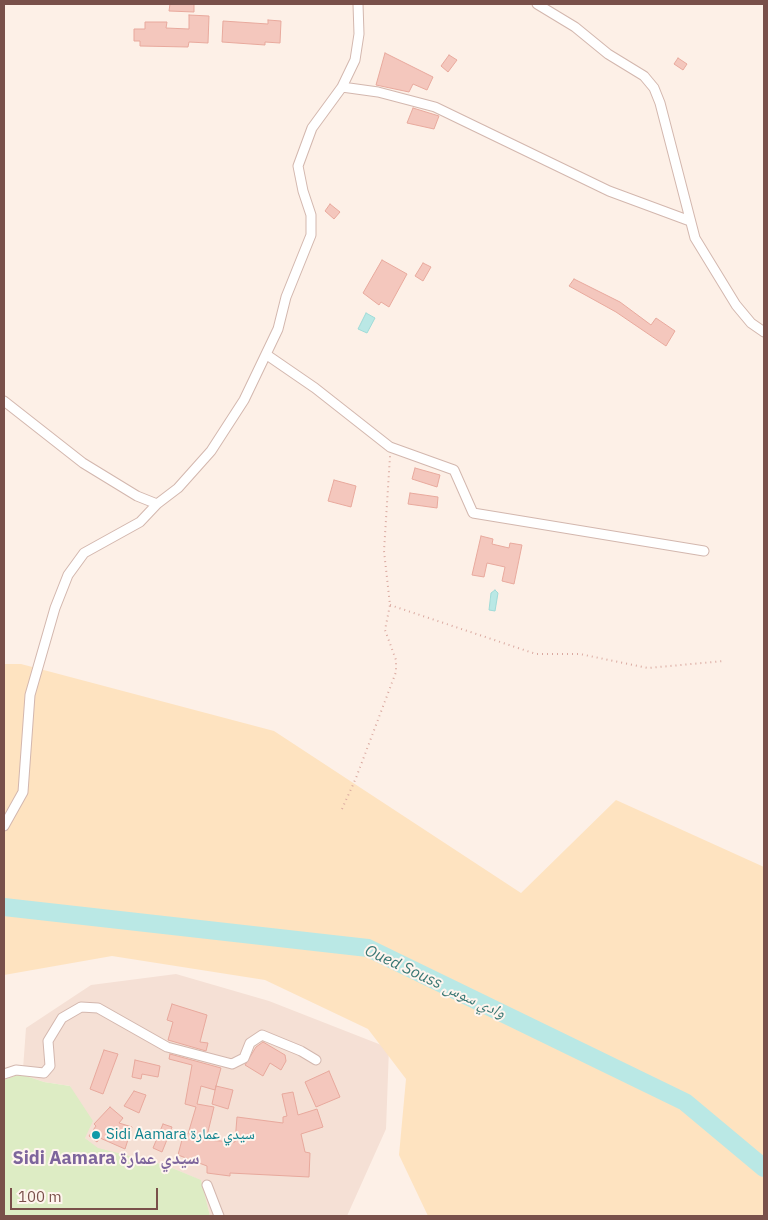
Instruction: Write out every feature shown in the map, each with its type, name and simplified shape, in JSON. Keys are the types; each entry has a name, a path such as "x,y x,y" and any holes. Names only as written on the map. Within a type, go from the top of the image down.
{"street":[{"path":"4,826 23,792 30,695 55,608 68,575 84,553 140,522 157,504 178,488 211,451 244,400 278,330 286,297 311,235 311,215 303,191 298,166 312,128 342,87 355,60 359,34 358,4"},
{"path":"537,4 575,27 608,54 644,76 654,88 681,179 690,221 700,247 736,304 751,323 764,332"},
{"path":"342,87 378,92 435,107 609,191 690,221"},
{"path":"267,354 315,388 390,446 454,470 473,513 704,551"},
{"path":"4,401 83,464 137,496 157,504"},
{"path":"4,1074 16,1070 44,1073 50,1066 48,1041 62,1018 81,1007 98,1008 167,1047 232,1064 244,1058 250,1043 262,1035 301,1051 316,1060"},
{"path":"207,1185 219,1216"}],"path":[{"path":"342,809 356,778 396,672 396,660 385,630 390,605 384,544 390,446"},
{"path":"390,605 536,654 580,654 648,668 724,661"}],"shaded area":[{"path":"176,974 269,1001 389,1048 386,1129 347,1216 210,1216 200,1180 165,1165 98,1149 85,1138 70,1086 44,1082 20,1074 23,1069 26,1028 91,985"}],"green space":[{"path":"20,1074 44,1082 70,1086 93,1121 85,1138 98,1148 165,1165 201,1180 210,1216 4,1216 4,1080"}],"sand":[{"path":"4,664 21,664 274,731 521,893 616,800 764,867 764,1216 428,1216 399,1155 406,1079 368,1029 265,980 112,956 4,975"}],"water":[{"path":"366,313 375,318 367,333 358,329"},
{"path":"495,590 498,593 495,611 489,610 491,593"}],"building":[{"path":"170,4 194,4 194,12 169,11"},
{"path":"189,15 209,16 208,43 189,42 188,47 140,46 140,41 134,41 134,29 145,29 145,22 167,22 166,28 189,29"},
{"path":"268,20 281,21 280,43 265,42 265,45 222,42 223,21 268,24"},
{"path":"385,53 433,77 427,90 413,84 409,92 376,85"},
{"path":"449,55 457,60 448,72 441,66"},
{"path":"678,58 687,64 683,70 674,64"},
{"path":"413,108 439,116 434,129 407,123"},
{"path":"330,204 340,212 334,219 325,211"},
{"path":"382,260 407,274 389,307 381,302 379,305 363,293"},
{"path":"423,263 431,267 423,281 415,276"},
{"path":"574,279 620,302 651,325 656,318 675,331 666,346 616,312 569,286"},
{"path":"415,468 440,475 437,487 412,479"},
{"path":"334,480 356,486 351,507 328,501"},
{"path":"410,493 438,497 437,508 408,504"},
{"path":"481,536 493,539 492,544 509,548 510,543 522,545 514,584 502,581 505,567 487,563 484,577 472,575"},
{"path":"172,1004 207,1015 200,1042 208,1043 206,1051 168,1040 173,1022 167,1020"},
{"path":"263,1042 285,1055 286,1061 281,1070 270,1063 263,1076 245,1065 256,1047"},
{"path":"104,1050 118,1054 103,1094 90,1089"},
{"path":"170,1054 221,1068 215,1090 201,1086 197,1104 214,1107 206,1140 235,1142 237,1117 283,1123 283,1117 287,1116 282,1094 293,1092 298,1115 317,1109 323,1127 301,1134 305,1152 310,1153 309,1177 230,1173 230,1176 207,1173 207,1166 178,1155 184,1132 188,1134 196,1107 185,1104 192,1065 169,1059"},
{"path":"135,1060 160,1066 158,1077 142,1074 141,1079 132,1077"},
{"path":"329,1071 340,1097 316,1107 305,1082"},
{"path":"216,1086 233,1090 228,1109 212,1104"},
{"path":"134,1091 146,1095 139,1113 124,1106"},
{"path":"110,1107 123,1118 119,1123 132,1127 125,1149 100,1138 97,1142 89,1136 96,1126 94,1124"},
{"path":"163,1124 172,1127 162,1152 153,1148"}],"waterway":[{"name":"Oued Souss وادي سوس","path":"4,907 368,948 685,1102 764,1168"}],"place":[{"name":"Sidi Aamara سيدي عمارة","path":"96,1135"}],"district":[{"name":"Sidi Aamara سيدي عمارة","path":"106,1159"}]}
